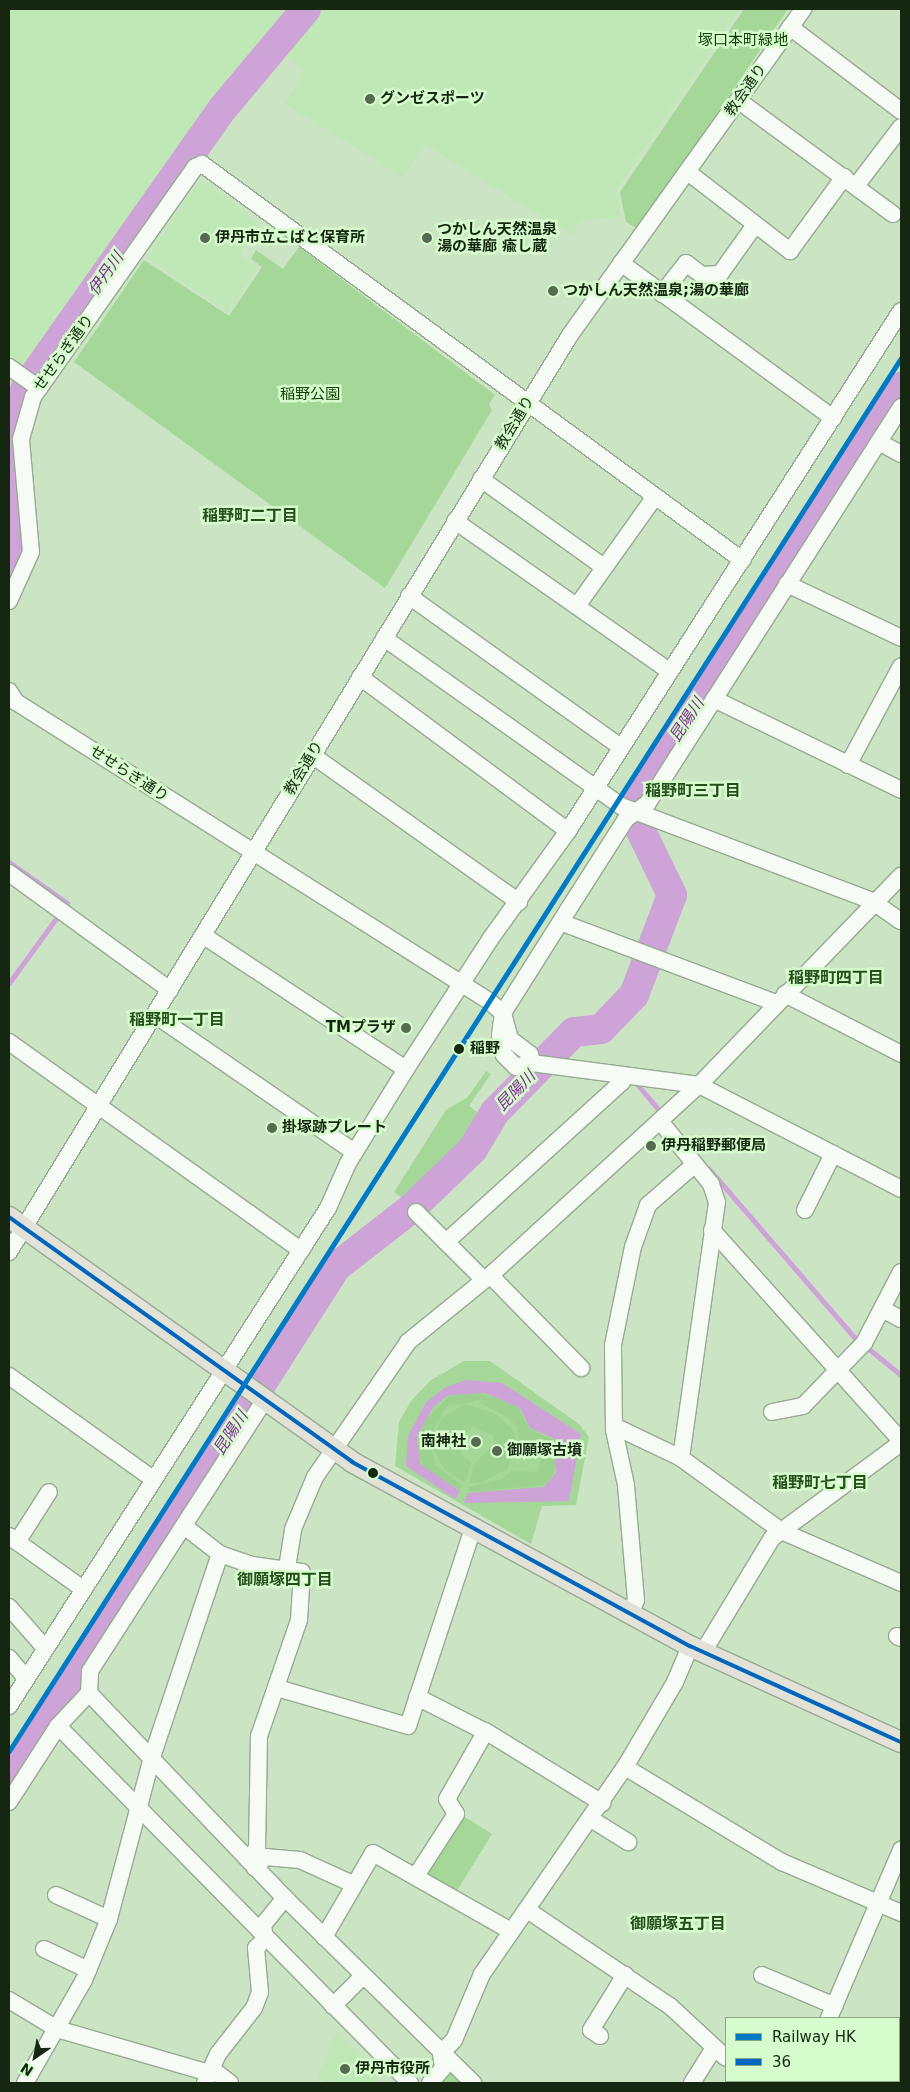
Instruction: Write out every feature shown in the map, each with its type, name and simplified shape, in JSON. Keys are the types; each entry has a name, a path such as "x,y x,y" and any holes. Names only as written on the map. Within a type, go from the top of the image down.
{"main road":[{"path":"16,1223 332,1449 696,1649 901,1742"}],"street":[{"name":"教会通り","path":"9,1252 16,1223 98,1106 155,1015 526,405 621,263 689,173 803,9"},
{"path":"790,27 901,111"},
{"path":"739,101 893,214"},
{"path":"689,173 790,252 901,126"},
{"name":"せせらぎ通り","path":"9,601 31,552 21,439 33,384 195,167 202,164 526,405"},
{"path":"662,294 686,263 702,275 720,274 755,224"},
{"path":"621,263 833,418"},
{"path":"10,1699 26,1678 328,1208 354,1152 406,1069 460,986 568,831 901,311"},
{"path":"9,367 33,384"},
{"path":"526,405 742,560"},
{"path":"901,407 714,699 629,812 563,923 503,1013 510,1039 541,1064 699,1085 901,1188"},
{"path":"879,442 901,454"},
{"path":"481,479 604,568"},
{"path":"576,606 654,498"},
{"path":"455,521 670,671"},
{"path":"787,584 901,638"},
{"path":"409,596 621,747"},
{"path":"384,638 594,790 629,812 872,901 901,921"},
{"path":"848,765 901,666"},
{"path":"360,677 568,831"},
{"name":"せせらぎ通り","path":"9,691 16,702 503,1013"},
{"path":"714,699 901,790"},
{"path":"312,755 519,902"},
{"path":"9,874 170,990"},
{"path":"287,1568 294,1528 307,1491 332,1449 408,1342 487,1278 699,1085 872,901 901,876"},
{"path":"563,923 650,955 780,998 901,1054"},
{"path":"204,936 406,1069"},
{"path":"155,1015 354,1152"},
{"path":"9,1042 301,1250"},
{"path":"446,1242 622,1082 623,1075"},
{"path":"660,1121 695,1164 716,1194 681,1458"},
{"path":"805,1210 833,1154"},
{"path":"630,1613 636,1600 626,1485 614,1426 613,1345 633,1247 648,1204 695,1164"},
{"path":"416,1212 581,1368"},
{"path":"441,2053 454,2040 482,1974 511,1931 529,1910 602,1803 696,1649 781,1531 901,1442 712,1230"},
{"path":"772,1412 803,1406 864,1343 901,1272"},
{"path":"882,1310 901,1319"},
{"path":"9,1376 154,1480"},
{"path":"9,1802 58,1726 88,1693 90,1671 184,1526 259,1397"},
{"path":"614,1426 681,1458 781,1531 901,1584"},
{"path":"50,1492 13,1539 83,1589"},
{"path":"184,1526 220,1554 252,1565 287,1568 302,1572 303,1588 299,1620 259,1736 257,1849 251,1863"},
{"path":"277,1688 408,1726 473,1528"},
{"path":"25,2083 57,2029 88,1970 109,1919 152,1757 220,1554"},
{"path":"9,1607 45,1648"},
{"path":"9,1658 26,1678"},
{"path":"88,1693 152,1757 324,1938 473,2083"},
{"path":"417,1697 486,1731 602,1803"},
{"path":"58,1726 265,1939 410,2083"},
{"path":"416,1876 456,1814 447,1799 486,1731"},
{"path":"625,1767 782,1862 901,1913"},
{"path":"591,1819 628,1842"},
{"path":"762,1975 832,2012 901,1850"},
{"path":"324,1938 353,1884 373,1853 511,1931"},
{"path":"251,1863 265,1857 300,1860 353,1884"},
{"path":"56,1895 109,1919"},
{"path":"265,1939 263,1925 285,1898"},
{"path":"529,1910 670,2006 720,2053 692,2083"},
{"path":"209,2075 254,2008 260,1992 256,1948 265,1939"},
{"path":"44,1949 88,1970"},
{"path":"591,2031 625,1975"},
{"path":"333,2006 362,1976"},
{"path":"9,2000 57,2029 230,2083"},
{"path":"430,2083 443,2068 441,2053"}],"shaded area":[{"path":"9,9 739,9 616,190 620,217 580,221 572,235 424,144 403,177 285,104 305,69 262,42 26,374 9,361"},
{"name":"伊丹市立こばと保育所","path":"207,183 259,223 239,254 258,267 227,312 147,258 196,185"},
{"path":"466,1380 502,1383 581,1434 569,1501 464,1503 468,1493 544,1487 556,1473 555,1439 530,1428 520,1408 485,1393 449,1395 434,1406 417,1436 420,1464 460,1491 455,1499 406,1466 408,1436 426,1402 446,1387"},
{"path":"471,1392 506,1400 519,1409 529,1429 554,1440 557,1465 549,1484 468,1492 469,1487 502,1479 511,1471 538,1472 542,1451 520,1449 518,1428 510,1419 477,1401 447,1406 429,1437 435,1465 462,1485 460,1490 425,1469 417,1451 424,1422 449,1396"},
{"path":"465,1404 496,1414 513,1430 517,1440 507,1469 480,1483 469,1483 475,1463 493,1445 493,1436 473,1426 460,1438 461,1455 471,1462 465,1483 444,1469 433,1448 436,1430 444,1416"},
{"path":"337,2032 379,2075 375,2083 326,2083 317,2077"}],"green space":[{"name":"塚口本町緑地","path":"744,9 788,9 638,229 626,222 620,192"},
{"name":"稲野公園","path":"299,247 495,395 489,404 492,410 385,588 74,362 144,260 229,316 262,267 251,259 256,250 283,269"},
{"path":"486,1071 491,1074 469,1106 486,1119 471,1146 457,1158 451,1152 404,1199 394,1192 446,1110 468,1097"},
{"path":"464,1361 490,1361 579,1424 589,1437 576,1505 542,1506 531,1544 395,1466 399,1422 411,1401 431,1380"},
{"path":"460,1814 492,1834 455,1894 423,1876"},
{"path":"448,2066 466,2083 433,2083"}],"waterway":[{"name":"伊丹川","path":"9,575 20,550 9,434 26,387 223,108 306,9"},
{"name":"昆陽川","path":"9,1779 336,1267 413,1207 473,1149 495,1112 574,1032 601,1029 634,995 672,895 630,808 901,387"},
{"path":"9,862 67,903 65,906"},
{"path":"9,983 57,917"},
{"path":"637,1084 661,1113"},
{"path":"709,1169 854,1337 901,1375"}],"rail line":[{"name":"HK","path":"9,1751 901,358"}],"transit line":[{"name":"36","path":"9,1217 352,1462 690,1646 901,1742"}],"place":[{"name":"グンゼスポーツ","path":"370,99"},
{"name":"伊丹市立こばと保育所","path":"205,238"},
{"name":"つかしん天然温泉 湯の華廊 瘉し蔵","path":"427,238"},
{"name":"つかしん天然温泉;湯の華廊","path":"553,291"},
{"name":"TMプラザ","path":"406,1028"},
{"name":"稲野","path":"459,1049"},
{"name":"掛塚跡プレート","path":"272,1128"},
{"name":"伊丹稲野郵便局","path":"651,1146"},
{"name":"南神社","path":"476,1442"},
{"name":"御願塚古墳","path":"497,1451"},
{"name":"伊丹市役所","path":"345,2069"}],"district":[{"name":"稲野町二丁目","path":"250,516"},
{"name":"稲野町三丁目","path":"693,791"},
{"name":"稲野町四丁目","path":"836,978"},
{"name":"稲野町一丁目","path":"177,1020"},
{"name":"稲野町七丁目","path":"820,1483"},
{"name":"御願塚四丁目","path":"285,1580"},
{"name":"御願塚五丁目","path":"678,1924"}]}
